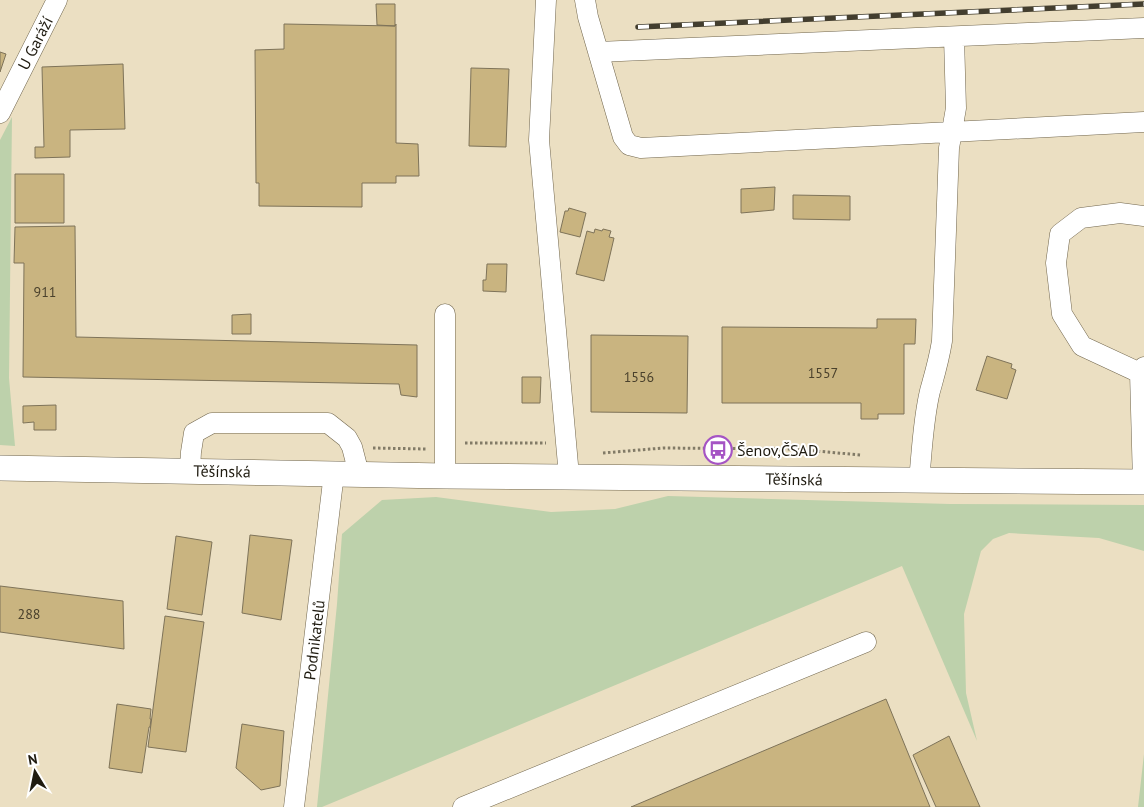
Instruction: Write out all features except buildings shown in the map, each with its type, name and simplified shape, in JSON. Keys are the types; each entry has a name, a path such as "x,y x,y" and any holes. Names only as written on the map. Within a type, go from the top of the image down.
{"main road":[{"name":"Těšínská","path":"0,468 444,476 1143,482"}],"street":[{"name":"U Garáží","path":"0,113 57,0"},
{"path":"546,0 539,140 569,476"},
{"path":"585,0 623,137 630,145 641,148 1144,122"},
{"path":"598,52 1144,28"},
{"path":"919,481 924,425 930,391 939,363 942,341 949,148 956,108 954,37"},
{"path":"1143,482 1142,370 1082,346 1062,314 1056,263 1060,234 1081,218 1120,212 1144,216"},
{"path":"444,476 445,314"},
{"path":"190,470 194,433 212,423 328,423 346,438 352,448 359,474"},
{"name":"Podnikatelů","path":"294,807 334,473"},
{"path":"463,807 866,642"}],"path":[{"path":"352,448 566,443"},
{"path":"601,453 672,448 793,450 862,455"}],"green space":[{"path":"12,117 9,378 15,446 0,445 0,140"},
{"path":"668,496 950,504 1144,505 1144,551 1099,538 1009,533 993,539 981,551 964,614 966,693 977,741 902,566 322,807 317,807 342,534 382,500 436,497 551,512 615,509"},
{"path":"1144,754 1144,807 1138,807"}],"railway":[{"path":"638,27 1144,4"}],"place":[{"name":"Šenov,ČSAD","path":"718,450"}]}
